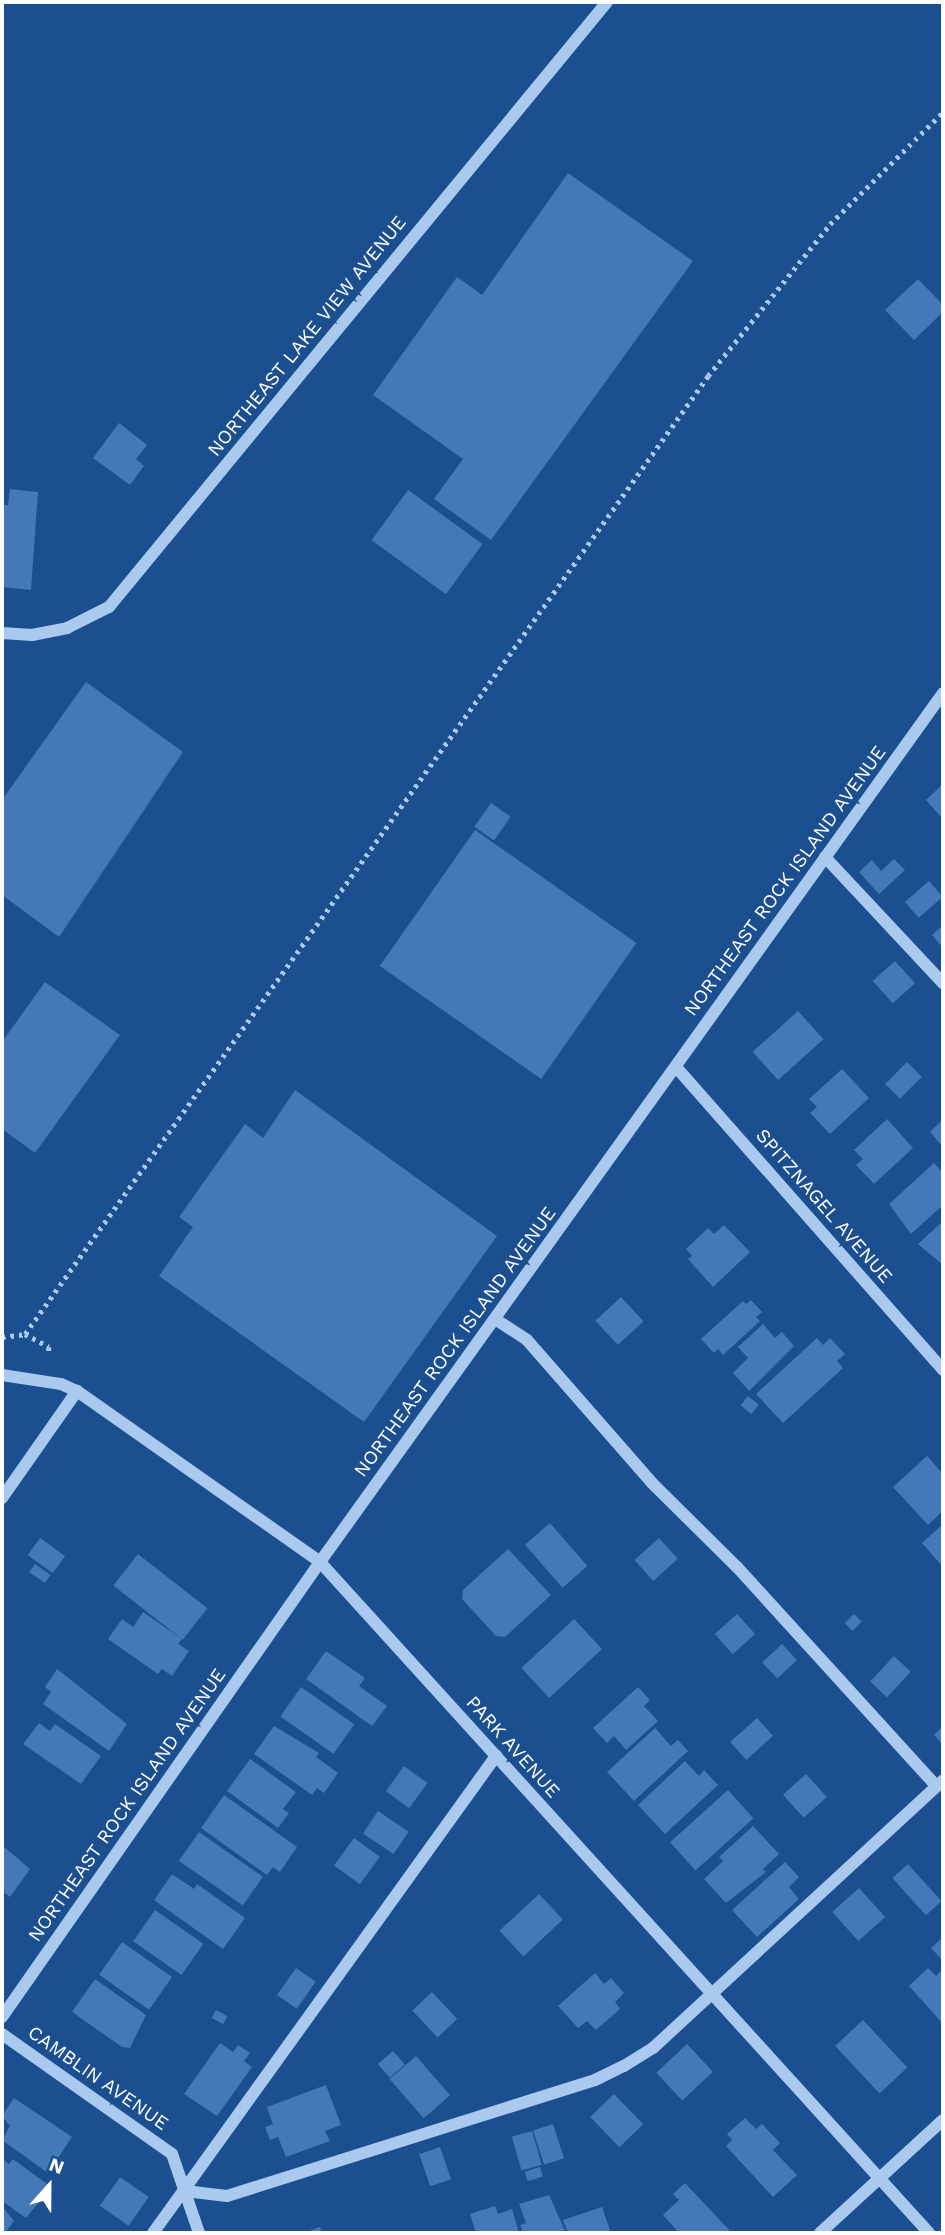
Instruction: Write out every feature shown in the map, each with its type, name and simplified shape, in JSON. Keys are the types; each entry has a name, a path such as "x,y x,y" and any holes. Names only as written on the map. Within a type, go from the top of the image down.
{"street":[{"name":"NORTHEAST LAKE VIEW AVENUE","path":"2,634 32,635 67,628 109,607 607,2"},
{"name":"NORTHEAST ROCK ISLAND AVENUE","path":"2,2017 320,1563 943,693"},
{"path":"825,857 943,984"},
{"name":"SPITZNAGEL AVENUE","path":"676,1067 943,1370"},
{"path":"185,2191 227,2196 595,2080 653,2048 940,1783 737,1567 652,1483 534,1348 495,1319"},
{"name":"PARK AVENUE","path":"2,1375 49,1381 77,1391 320,1563 929,2233"},
{"path":"2,1498 77,1391"},
{"path":"153,2233 496,1756"},
{"name":"CAMBLIN AVENUE","path":"2,2034 172,2154 199,2233"},
{"path":"820,2233 943,2120"}],"path":[{"path":"25,1334 708,376 830,224 943,112"},
{"path":"2,1337 25,1334 49,1348 49,1355"}],"building":[{"path":"568,173 693,261 491,540 434,499 463,459 373,395 457,277 482,295"},
{"path":"918,279 943,305 943,312 914,340 885,310"},
{"path":"119,423 147,445 136,459 144,466 130,485 93,458"},
{"path":"10,489 38,492 31,590 2,587 2,505 8,505"},
{"path":"408,490 482,544 446,594 372,540"},
{"path":"86,682 183,752 59,937 2,895 2,800"},
{"path":"943,784 943,813 940,816 926,800"},
{"path":"491,803 511,817 494,841 474,827"},
{"path":"475,830 636,943 541,1079 380,966"},
{"path":"894,859 905,870 879,894 859,872 872,860 881,871"},
{"path":"929,881 943,897 919,918 905,902"},
{"path":"943,925 943,948 932,935"},
{"path":"895,961 915,983 893,1003 873,981"},
{"path":"45,982 120,1035 35,1153 2,1129 2,1042"},
{"path":"798,1011 823,1039 778,1080 753,1052"},
{"path":"907,1062 922,1077 900,1099 885,1084"},
{"path":"842,1069 869,1098 830,1134 810,1113 817,1107 809,1099"},
{"path":"295,1090 497,1236 364,1422 159,1276 193,1227 179,1217 245,1124 263,1138"},
{"path":"887,1119 913,1148 874,1184 856,1165 863,1159 854,1150"},
{"path":"943,1119 943,1147 930,1132"},
{"path":"934,1163 943,1173 943,1205 911,1234 889,1204"},
{"path":"943,1221 943,1265 918,1244"},
{"path":"724,1225 750,1252 713,1287 688,1259 692,1256 686,1249 708,1228 714,1234"},
{"path":"621,1297 644,1321 618,1345 595,1321"},
{"path":"751,1300 762,1312 756,1317 760,1321 723,1355 718,1349 714,1353 701,1339 743,1301 746,1304"},
{"path":"763,1324 775,1338 782,1332 794,1346 749,1391 733,1373 748,1358 738,1347"},
{"path":"817,1338 823,1345 830,1338 845,1354 837,1361 843,1368 783,1423 756,1394"},
{"path":"748,1396 759,1405 751,1414 740,1405"},
{"path":"927,1456 943,1474 943,1511 928,1525 893,1487"},
{"path":"550,1523 587,1566 562,1588 525,1545"},
{"path":"943,1524 943,1567 922,1543"},
{"path":"40,1538 65,1556 53,1573 28,1555"},
{"path":"659,1538 678,1559 653,1581 634,1560"},
{"path":"508,1549 551,1595 505,1637 496,1636 462,1599 463,1590"},
{"path":"138,1554 207,1608 183,1640 113,1586"},
{"path":"35,1564 51,1575 45,1583 29,1572"},
{"path":"143,1612 182,1639 178,1644 189,1651 172,1676 162,1669 158,1674 108,1639 122,1619 133,1627"},
{"path":"737,1614 755,1634 733,1654 715,1634"},
{"path":"854,1614 862,1622 853,1631 845,1623"},
{"path":"574,1619 602,1649 549,1698 521,1668"},
{"path":"782,1644 797,1660 777,1679 762,1662"},
{"path":"326,1651 365,1678 359,1686 387,1706 372,1726 306,1679"},
{"path":"894,1656 911,1672 887,1697 870,1682"},
{"path":"57,1669 127,1724 109,1751 43,1704 51,1692 45,1687"},
{"path":"301,1687 354,1724 334,1754 280,1716"},
{"path":"638,1687 650,1700 644,1706 658,1721 626,1750 614,1736 607,1743 593,1728"},
{"path":"757,1718 773,1736 746,1760 730,1742"},
{"path":"39,1723 50,1731 55,1724 101,1756 81,1784 23,1744"},
{"path":"274,1726 319,1753 316,1757 338,1773 324,1793 317,1788 312,1795 254,1754"},
{"path":"943,1726 943,1745 934,1735"},
{"path":"655,1728 671,1746 678,1740 688,1751 634,1801 607,1772"},
{"path":"250,1759 296,1792 283,1809 289,1813 278,1828 227,1791"},
{"path":"685,1761 699,1776 704,1770 718,1785 665,1834 638,1805"},
{"path":"404,1766 427,1783 409,1808 386,1791"},
{"path":"806,1774 827,1797 804,1818 783,1795"},
{"path":"728,1790 753,1818 695,1870 670,1842"},
{"path":"224,1795 297,1847 280,1872 273,1867 267,1875 201,1828"},
{"path":"378,1811 409,1832 394,1854 363,1833"},
{"path":"753,1826 779,1854 763,1869 766,1872 726,1903 704,1879 723,1861 719,1857"},
{"path":"199,1832 263,1877 243,1905 179,1861"},
{"path":"354,1838 380,1857 360,1884 334,1866"},
{"path":"2,1845 30,1869 10,1897 2,1891"},
{"path":"785,1862 799,1877 789,1887 799,1899 757,1937 732,1910"},
{"path":"908,1864 941,1901 926,1915 892,1878"},
{"path":"172,1874 194,1889 197,1884 245,1918 223,1949 154,1900"},
{"path":"859,1888 885,1917 858,1941 832,1912"},
{"path":"539,1894 563,1920 523,1956 500,1931"},
{"path":"155,1910 203,1944 182,1975 133,1941"},
{"path":"943,1937 943,1961 931,1948"},
{"path":"122,1942 172,1977 149,2010 99,1975"},
{"path":"296,1968 316,1982 297,2009 277,1995"},
{"path":"928,1968 936,1976 943,1969 943,2024 909,1986"},
{"path":"595,1973 604,1984 611,1978 624,1993 615,2002 620,2009 596,2030 587,2021 578,2028 558,2006"},
{"path":"95,1979 146,2015 130,2048 122,2047 72,2012"},
{"path":"432,1992 457,2019 437,2037 412,2010"},
{"path":"216,2010 227,2016 223,2024 212,2018"},
{"path":"863,2020 907,2068 880,2093 835,2046"},
{"path":"220,2043 233,2052 238,2045 250,2053 244,2061 252,2067 217,2116 184,2094"},
{"path":"687,2044 713,2072 682,2100 656,2073"},
{"path":"393,2051 405,2065 390,2078 378,2064"},
{"path":"416,2056 450,2095 424,2118 390,2079"},
{"path":"326,2085 341,2125 325,2131 330,2141 286,2157 278,2137 270,2140 265,2127 273,2124 267,2107"},
{"path":"614,2094 643,2124 619,2147 590,2117"},
{"path":"14,2098 72,2137 48,2173 2,2140 10,2126 2,2116"},
{"path":"745,2118 756,2129 762,2124 780,2143 773,2150 797,2175 773,2197 726,2146 732,2140 727,2134"},
{"path":"553,2124 564,2158 544,2165 533,2130"},
{"path":"532,2131 542,2165 521,2170 512,2137"},
{"path":"440,2147 451,2179 430,2186 419,2154"},
{"path":"2,2159 9,2164 13,2159 51,2187 26,2218 2,2201"},
{"path":"540,2167 543,2177 528,2181 525,2172"},
{"path":"120,2177 149,2197 129,2226 100,2206"},
{"path":"685,2183 732,2233 679,2233 663,2215 679,2200 673,2194"},
{"path":"549,2195 566,2233 523,2233 520,2225 526,2223 519,2204"},
{"path":"2,2206 14,2221 5,2233 2,2233"},
{"path":"495,2206 498,2214 512,2209 519,2233 476,2233 470,2214"},
{"path":"602,2207 611,2233 568,2233 563,2220"},
{"path":"320,2227 322,2233 304,2233"}]}
